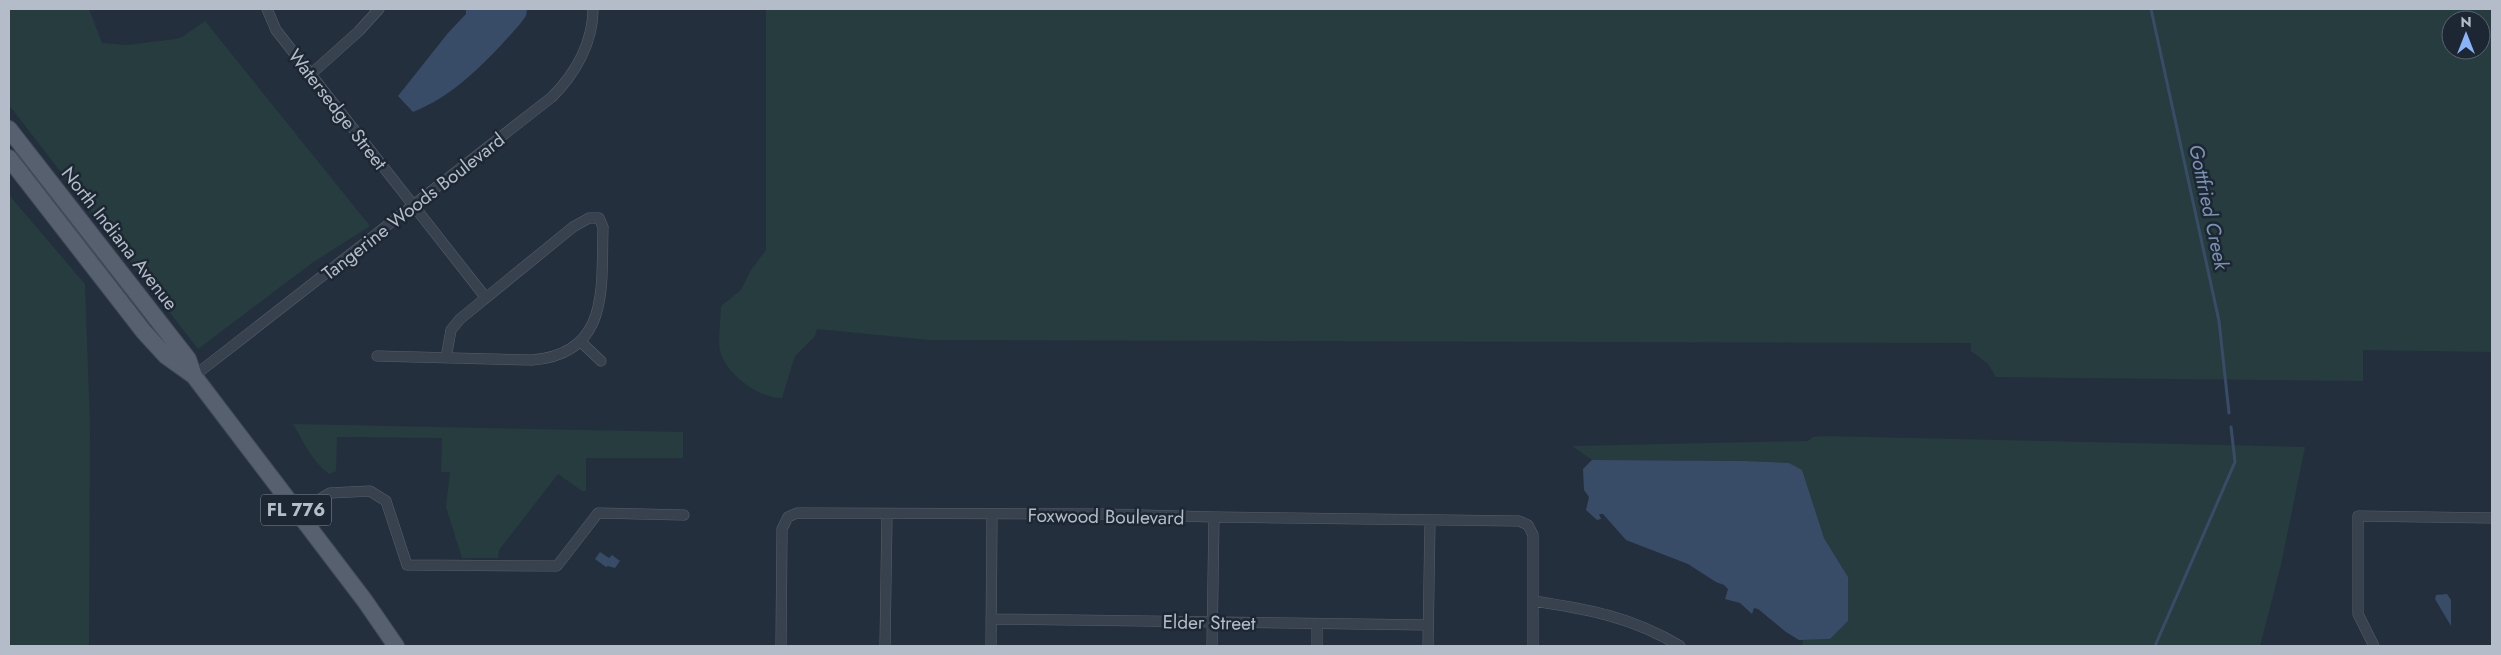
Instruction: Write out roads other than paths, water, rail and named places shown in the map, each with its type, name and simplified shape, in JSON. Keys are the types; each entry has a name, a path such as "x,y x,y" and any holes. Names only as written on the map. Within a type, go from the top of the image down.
{"main road":[{"name":"North Indiana Avenue","path":"9,129 188,359 194,376"},
{"name":"North Indiana Avenue","path":"9,158 144,332 166,356 194,376 365,601 396,646"}],"street":[{"name":"Watersedge Street","path":"267,9 276,30 486,298"},
{"path":"310,74 359,31 379,9"},
{"name":"Tangerine Woods Boulevard","path":"194,376 414,206 560,89 583,54 592,27 594,9"},
{"path":"377,356 446,358 545,359 567,351 580,341 592,327 601,302 603,227 599,218 589,218 572,228 455,323 448,340 446,358"},
{"path":"580,341 601,361"},
{"path":"298,512 330,493 370,491 386,501 407,565 557,566 598,513 684,515"},
{"name":"Foxwood Boulevard","path":"781,646 782,529 788,517 797,513 1103,514 1519,521 1528,525 1533,535 1533,602"},
{"path":"885,646 887,514"},
{"path":"991,646 992,515"},
{"path":"2374,646 2358,614 2358,516 2492,518"},
{"path":"1212,646 1214,517"},
{"path":"1428,646 1430,520"},
{"path":"1533,646 1533,602 1606,613 1634,622 1680,646"},
{"name":"Elder Street","path":"991,619 1428,625"},
{"path":"1317,624 1317,646"}],"water":[{"path":"466,9 527,9 526,16 497,50 458,86 429,105 413,112 398,96 448,33 466,14"},
{"path":"1592,460 1789,463 1802,470 1824,538 1848,577 1848,621 1830,639 1799,640 1758,609 1754,608 1752,614 1740,603 1725,599 1728,589 1724,585 1688,564 1626,540 1603,514 1599,514 1601,519 1597,520 1586,510 1589,497 1584,490 1583,469"},
{"path":"600,552 609,558 612,555 620,561 615,568 606,567 595,559"},
{"path":"2447,594 2451,600 2451,626 2435,599 2436,595"}],"waterway":[{"name":"Gottfried Creek","path":"2151,9 2219,321 2229,413"},
{"name":"Gottfried Creek","path":"2155,646 2235,462 2231,427"}]}
